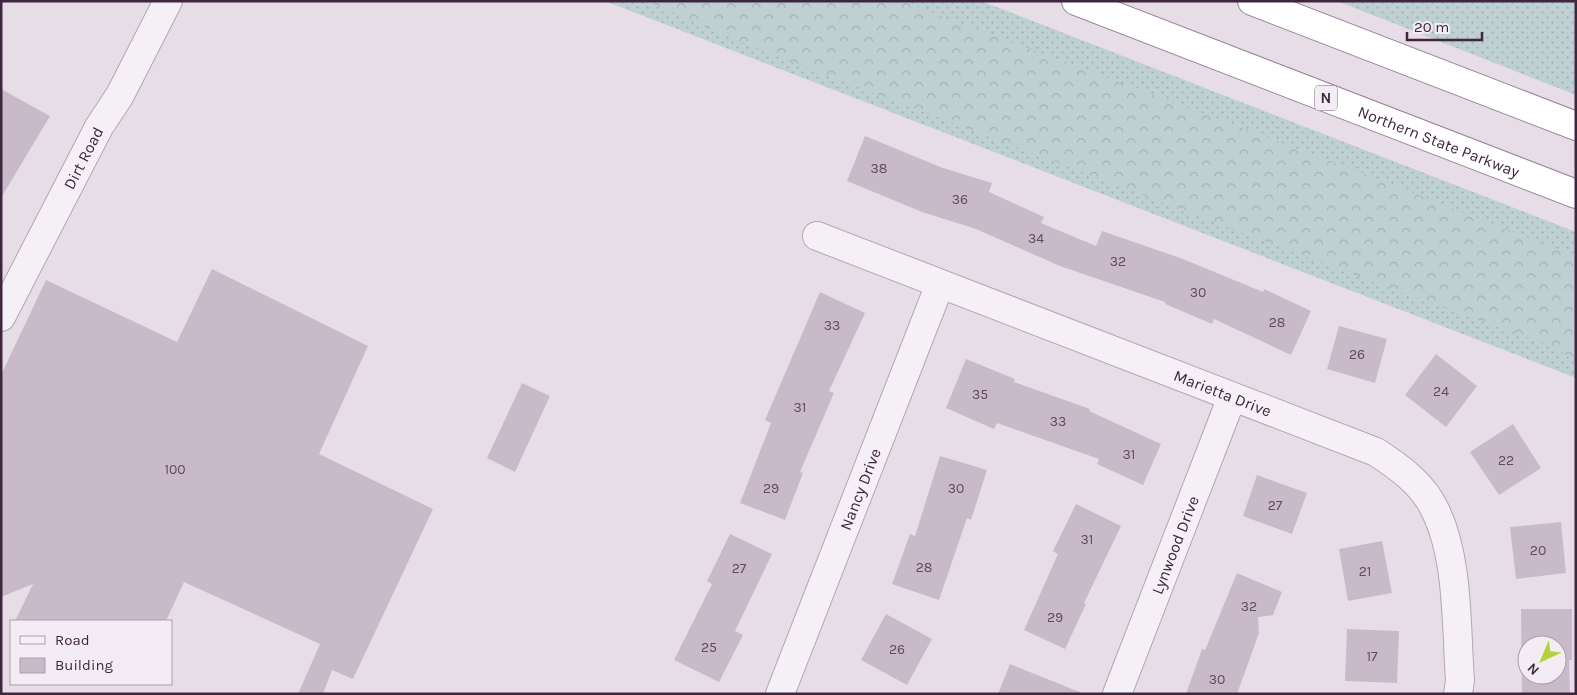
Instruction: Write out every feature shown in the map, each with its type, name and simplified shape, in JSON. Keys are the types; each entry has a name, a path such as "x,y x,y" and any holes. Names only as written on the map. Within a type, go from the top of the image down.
{"highway":[{"name":"Northern State Parkway","path":"1076,1 1576,194"},
{"path":"1252,1 1576,126"}],"street":[{"name":"Dirt Road","path":"1,317 98,127 120,94 168,1"},
{"name":"Marietta Drive","path":"817,236 1376,452 1399,467 1419,486 1435,510 1450,558 1460,680 1458,694"},
{"name":"Nancy Drive","path":"780,694 940,284"},
{"name":"Lynwood Drive","path":"1117,694 1232,396"}],"green space":[{"path":"605,1 981,1 1576,232 1576,378"},
{"path":"646,1 901,1 1363,173 1576,257 1576,361 1554,347 1367,280 757,49"},
{"path":"1337,1 1576,1 1576,95"}],"building":[{"path":"1,89 50,116 1,198"},
{"path":"865,136 943,168 992,183 989,192 1044,217 1041,223 1096,246 1102,231 1183,259 1263,292 1264,289 1311,311 1291,355 1214,319 1212,324 1165,304 1165,302 1060,266 976,229 922,212 847,181"},
{"path":"212,269 368,346 319,454 433,509 353,679 332,670 323,694 298,694 320,644 184,582 166,620 15,620 33,584 1,597 1,375 46,280 177,342"},
{"path":"820,292 865,313 829,391 834,393 800,472 803,473 785,520 740,503 771,423 765,420"},
{"path":"1339,326 1387,339 1375,383 1327,369"},
{"path":"1436,354 1477,386 1446,427 1405,395"},
{"path":"966,359 1015,379 1014,382 1090,409 1089,411 1161,444 1143,485 1097,464 1099,459 997,423 994,429 946,408"},
{"path":"522,383 550,396 515,472 487,458"},
{"path":"1513,424 1541,468 1499,495 1470,452"},
{"path":"940,456 987,470 971,520 967,518 939,600 892,584 910,534 915,536"},
{"path":"1257,475 1307,493 1292,534 1243,516"},
{"path":"1076,504 1121,526 1084,603 1086,604 1065,649 1024,630 1058,554 1053,551"},
{"path":"1561,522 1566,573 1516,579 1510,527"},
{"path":"730,534 772,554 735,631 743,635 719,682 674,660 712,584 707,581"},
{"path":"1382,541 1392,593 1348,601 1339,549"},
{"path":"1237,573 1282,592 1273,615 1258,617 1259,633 1237,694 1186,694 1202,649 1205,650"},
{"path":"1521,609 1572,609 1572,660 1569,660 1570,694 1522,694 1522,685 1567,685 1567,635 1521,635"},
{"path":"886,614 932,639 907,685 861,660"},
{"path":"1347,629 1399,631 1397,683 1345,681"},
{"path":"1010,664 1082,693 1082,694 998,694"}]}
